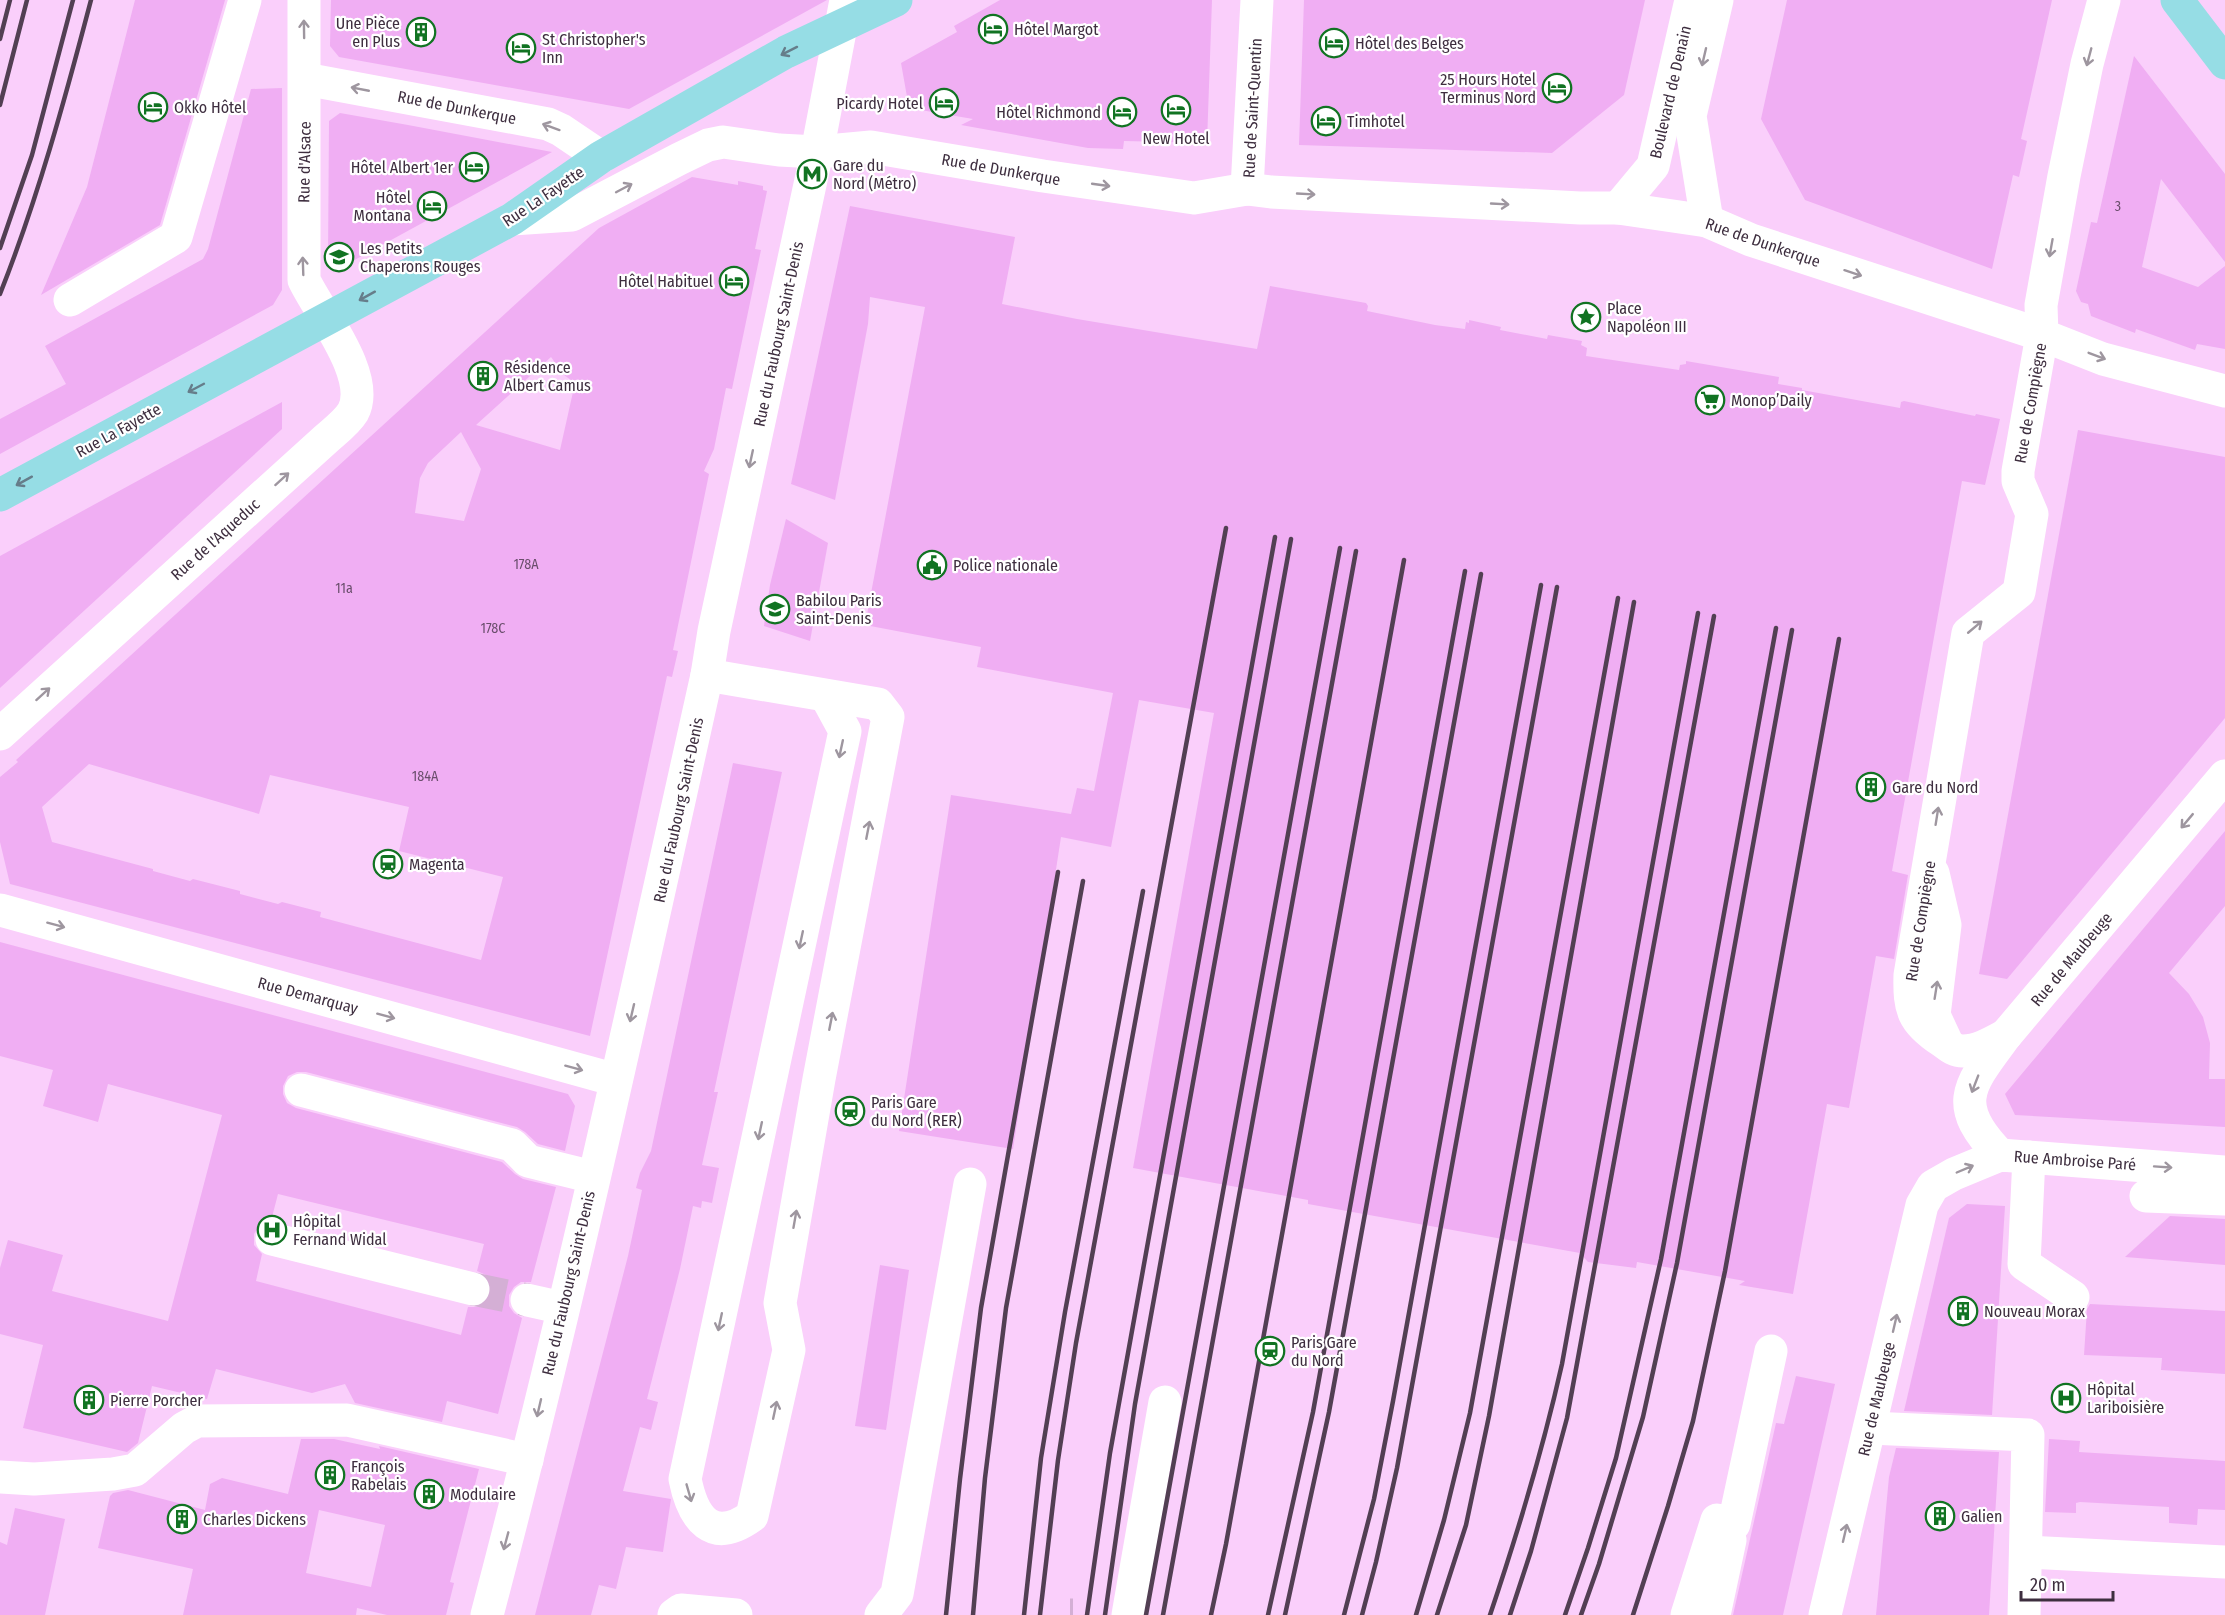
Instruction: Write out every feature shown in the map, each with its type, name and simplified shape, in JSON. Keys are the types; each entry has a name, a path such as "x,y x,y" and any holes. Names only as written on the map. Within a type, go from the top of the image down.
{"main road":[{"name":"Rue La Fayette","path":"0,495 512,219 601,157 786,52 844,13 896,0"},
{"path":"2177,0 2225,63"}],"street":[{"path":"70,300 176,237 245,0"},
{"name":"Rue d'Alsace","path":"303,0 302,268 310,293 328,317"},
{"name":"Rue de Saint-Quentin","path":"1234,190 1257,0"},
{"name":"Boulevard de Denain","path":"1618,208 1653,166 1692,0"},
{"name":"Boulevard de Denain","path":"1707,221 1690,116 1717,0"},
{"name":"Rue de Compiègne","path":"2006,1035 1975,1049 1963,1051 1948,1046 1920,1024 1909,992 1910,975 1968,633 2019,592 2032,514 2019,481 2018,471 2042,335 2041,305 2087,64 2104,0"},
{"name":"Rue du Faubourg Saint-Denis","path":"487,1615 527,1460 616,1080 707,675 716,619 817,152 844,13"},
{"name":"Rue de Dunkerque","path":"304,79 548,124 601,157"},
{"name":"Rue de Dunkerque","path":"512,219 572,215 679,159 714,143 723,142 779,150 817,152 871,147 1043,176 1194,198 1234,190 1618,208 1707,221 1751,240 2042,335 2103,359 2225,391"},
{"name":"Rue de l'Aqueduc","path":"0,734 352,415 356,406 357,386 328,317"},
{"path":"707,675 878,704 888,717 819,1079 780,1303 789,1350 752,1516 738,1526 726,1529 707,1525 695,1512 685,1479 845,731 826,696"},
{"name":"Rue de Maubeuge","path":"2014,1156 1982,1137 1974,1124 1970,1100 1972,1087 1981,1069 2006,1035 2225,776"},
{"name":"Rue Demarquay","path":"0,910 616,1080"},
{"path":"301,1090 512,1145 528,1161 593,1177"},
{"path":"2014,1156 2024,1264 2073,1297"},
{"name":"Rue Ambroise Paré","path":"1933,1186 1954,1174 2014,1156 2225,1172"},
{"path":"881,1615 897,1594 970,1184"},
{"name":"Rue de Maubeuge","path":"1825,1615 1922,1205 1933,1186"},
{"path":"2146,1196 2225,1199"},
{"path":"272,1239 473,1289"},
{"path":"527,1300 562,1308"},
{"path":"1714,1615 1771,1351"},
{"path":"1128,1615 1165,1402"},
{"path":"0,1478 34,1479 114,1474 135,1470 184,1428 197,1421 348,1420 527,1460"},
{"path":"1870,1428 2028,1435 2024,1615"},
{"path":"1687,1615 1717,1520 1734,1524"},
{"path":"2026,1552 2225,1562"},
{"path":"674,1615 681,1610 736,1615"}],"building":[{"name":"Okko Hôtel","path":"135,0 225,0 160,225 41,295 87,187"},
{"path":"331,0 827,0 629,109 339,57 330,46"},
{"path":"1000,0 1212,0 1207,143 1124,141 1123,149 1088,148 961,125 973,119 909,108 901,63 957,32 954,26"},
{"path":"1304,0 1645,0 1624,95 1552,153 1299,145"},
{"path":"1787,0 2052,0 2021,139 2027,141 2019,177 2013,175 1992,269 1805,200 1761,119"},
{"path":"2134,56 2225,174 2225,262 2161,179 2142,267 2198,287 2225,266 2225,349 2197,344 2195,350 2136,329 2135,333 2091,316 2088,304 2081,302 2076,291 2091,222 2097,223"},
{"path":"282,88 282,290 273,305 0,454 0,419 66,384 45,346 203,259 208,249 251,89"},
{"path":"340,113 552,152 340,268 328,261 329,121"},
{"path":"692,177 738,185 738,181 763,186 763,190 767,191 755,249 761,250 732,389 726,388 714,449 704,471 709,474 673,650 678,651 672,677 667,676 590,1036 10,884 0,842 0,777 599,228","holes":["551,357 564,375 575,383 560,450 476,425","461,432 481,469 464,521 415,513 420,478 428,463","89,764 259,814 270,775 409,807 399,851 503,877 481,960 320,917 321,912 282,902 278,904 240,894 240,891 193,879 190,881 52,842 42,807"]},
{"path":"850,206 1015,237 1002,304 1077,319 1257,349 1270,286 1366,303 1367,311 1435,325 1465,329 1466,322 1469,323 1469,320 1501,327 1500,330 1547,339 1548,335 1582,341 1581,345 1587,348 1586,356 1679,370 1680,365 1686,364 1686,361 1779,377 1778,384 1802,388 1802,390 1900,408 1901,402 1904,401 2000,419 1985,485 1962,481 1892,871 1908,875 1894,959 1876,956 1849,1108 1827,1104 1793,1294 1739,1285 1745,1281 1637,1262 1636,1268 1588,1262 1580,1253 1308,1204 1308,1200 1133,1168 1214,713 1139,700 1111,847 1061,837 1013,1149 899,1131 951,795 1071,814 1077,788 1094,791 1113,693 977,667 981,647 865,625 925,307 870,297 868,324 835,500 791,484"},
{"path":"282,402 282,429 0,688 0,556"},
{"path":"2078,430 2225,457 2225,718 2007,979 1979,974"},
{"path":"786,519 828,543 810,641 764,626 770,585"},
{"path":"733,763 782,772 714,1092 718,1092 702,1165 719,1168 712,1203 702,1201 701,1208 693,1206 680,1269 647,1399 658,1402 651,1430 640,1427 623,1491 671,1499 663,1552 626,1547 616,1589 599,1585 591,1615 535,1615 628,1256 642,1190 636,1188 640,1173 651,1151"},
{"path":"2225,831 2225,906 2169,973 2189,994 2203,1017 2210,1043 2209,1079 2225,1079 2225,1127 2015,1115 2005,1094"},
{"path":"0,942 568,1094 575,1106 565,1151 538,1144 517,1127 306,1072 297,1072 288,1076 283,1086 283,1094 287,1103 296,1108 502,1162 523,1179 556,1187 531,1282 521,1282 509,1295 509,1306 522,1318 498,1414 447,1401 442,1422 355,1403 345,1384 312,1393 216,1369 207,1399 152,1386 138,1443 127,1452 23,1428 43,1345 0,1334 0,1268 8,1240 63,1255 52,1291 168,1321 222,1115 108,1084 98,1122 43,1106 53,1070 0,1056","holes":["278,1194 484,1244 477,1271 486,1275 491,1283 491,1294 479,1307 468,1307 461,1335 256,1281 262,1254 254,1245 254,1234 259,1226 271,1221"]},
{"name":"Nouveau Morax","path":"1967,1204 2005,1206 1992,1415 1904,1411 1949,1218"},
{"path":"2170,1216 2225,1219 2225,1265 2125,1257"},
{"path":"880,1265 909,1270 886,1430 855,1426"},
{"path":"2090,1304 2225,1311 2225,1374 2161,1370 2162,1358 2084,1355 2087,1309"},
{"path":"1796,1376 1835,1384 1783,1615 1733,1615 1776,1423 1784,1424"},
{"path":"301,1439 334,1439 380,1449 379,1446 479,1469 450,1582 454,1583 446,1615 387,1615 357,1608 356,1615 183,1615 193,1569 98,1548 110,1496 113,1493 128,1490 205,1510 210,1484 222,1478 288,1494","holes":["319,1510 385,1525 371,1587 306,1573"]},
{"path":"2049,1439 2080,1441 2079,1452 2225,1461 2225,1510 2198,1509 2197,1525 2169,1523 2169,1507 2080,1502 2076,1503 2076,1513 2045,1512"},
{"name":"Galien","path":"1896,1448 1999,1452 1989,1615 1876,1615 1889,1477"},
{"path":"15,1508 65,1519 45,1615 0,1615 0,1542 7,1545"}],"tunnel":[{"path":"473,1289 527,1300"}],"railway":[{"path":"0,39 10,0"},
{"path":"0,105 27,0"},
{"path":"0,248 32,155 73,0"},
{"path":"0,294 39,185 91,0"},
{"path":"1040,1615 1058,1460 1076,1343 1226,528"},
{"path":"1087,1615 1110,1453 1275,537"},
{"path":"1105,1615 1135,1404 1291,539"},
{"path":"1146,1615 1340,548"},
{"path":"1163,1615 1356,551"},
{"path":"1211,1615 1226,1544 1404,560"},
{"path":"1268,1615 1313,1412 1465,571"},
{"path":"1285,1615 1329,1412 1481,574"},
{"path":"1344,1615 1374,1499 1393,1401 1541,585"},
{"path":"1362,1615 1397,1468 1557,587"},
{"path":"1416,1615 1444,1520 1470,1413 1618,598"},
{"path":"1437,1615 1466,1525 1489,1416 1634,602"},
{"path":"1490,1615 1529,1490 1562,1364 1698,613"},
{"path":"1510,1615 1531,1551 1567,1418 1714,616"},
{"path":"1565,1615 1616,1458 1661,1259 1776,628"},
{"path":"1581,1615 1599,1564 1643,1417 1677,1263 1792,630"},
{"path":"1633,1615 1693,1421 1725,1271 1839,639"},
{"path":"946,1615 981,1308 1058,872"},
{"path":"973,1615 985,1478 1006,1308 1083,881"},
{"path":"1024,1615 1041,1458 1065,1312 1143,891"}],"place":[{"name":"Hôtel Margot","path":"993,29"},
{"name":"Une Pièce en Plus","path":"421,32"},
{"name":"Hôtel des Belges","path":"1334,43"},
{"name":"St Christopher's Inn","path":"521,48"},
{"name":"25 Hours Hotel Terminus Nord","path":"1557,88"},
{"name":"Picardy Hotel","path":"944,103"},
{"name":"Okko Hôtel","path":"153,107"},
{"name":"New Hotel","path":"1176,110"},
{"name":"Hôtel Richmond","path":"1122,112"},
{"name":"Timhotel","path":"1326,121"},
{"name":"Hôtel Albert 1er","path":"474,167"},
{"name":"Gare du Nord (Métro)","path":"812,174"},
{"name":"Hôtel Montana","path":"432,206"},
{"name":"Les Petits Chaperons Rouges","path":"339,257"},
{"name":"Hôtel Habituel","path":"734,281"},
{"name":"Place Napoléon III","path":"1586,317"},
{"name":"Résidence Albert Camus","path":"483,376"},
{"name":"Monop’Daily","path":"1710,400"},
{"name":"Police nationale","path":"932,565"},
{"name":"Babilou Paris Saint-Denis","path":"775,609"},
{"name":"Gare du Nord","path":"1871,787"},
{"name":"Magenta","path":"388,864"},
{"name":"Paris Gare du Nord (RER)","path":"850,1111"},
{"name":"Hôpital Fernand Widal","path":"272,1230"},
{"name":"Nouveau Morax","path":"1963,1311"},
{"name":"Paris Gare du Nord","path":"1270,1351"},
{"name":"Hôpital Lariboisière","path":"2066,1398"},
{"name":"Pierre Porcher","path":"89,1400"},
{"name":"François Rabelais","path":"330,1475"},
{"name":"Modulaire","path":"429,1494"},
{"name":"Galien","path":"1940,1516"},
{"name":"Charles Dickens","path":"182,1519"}]}
